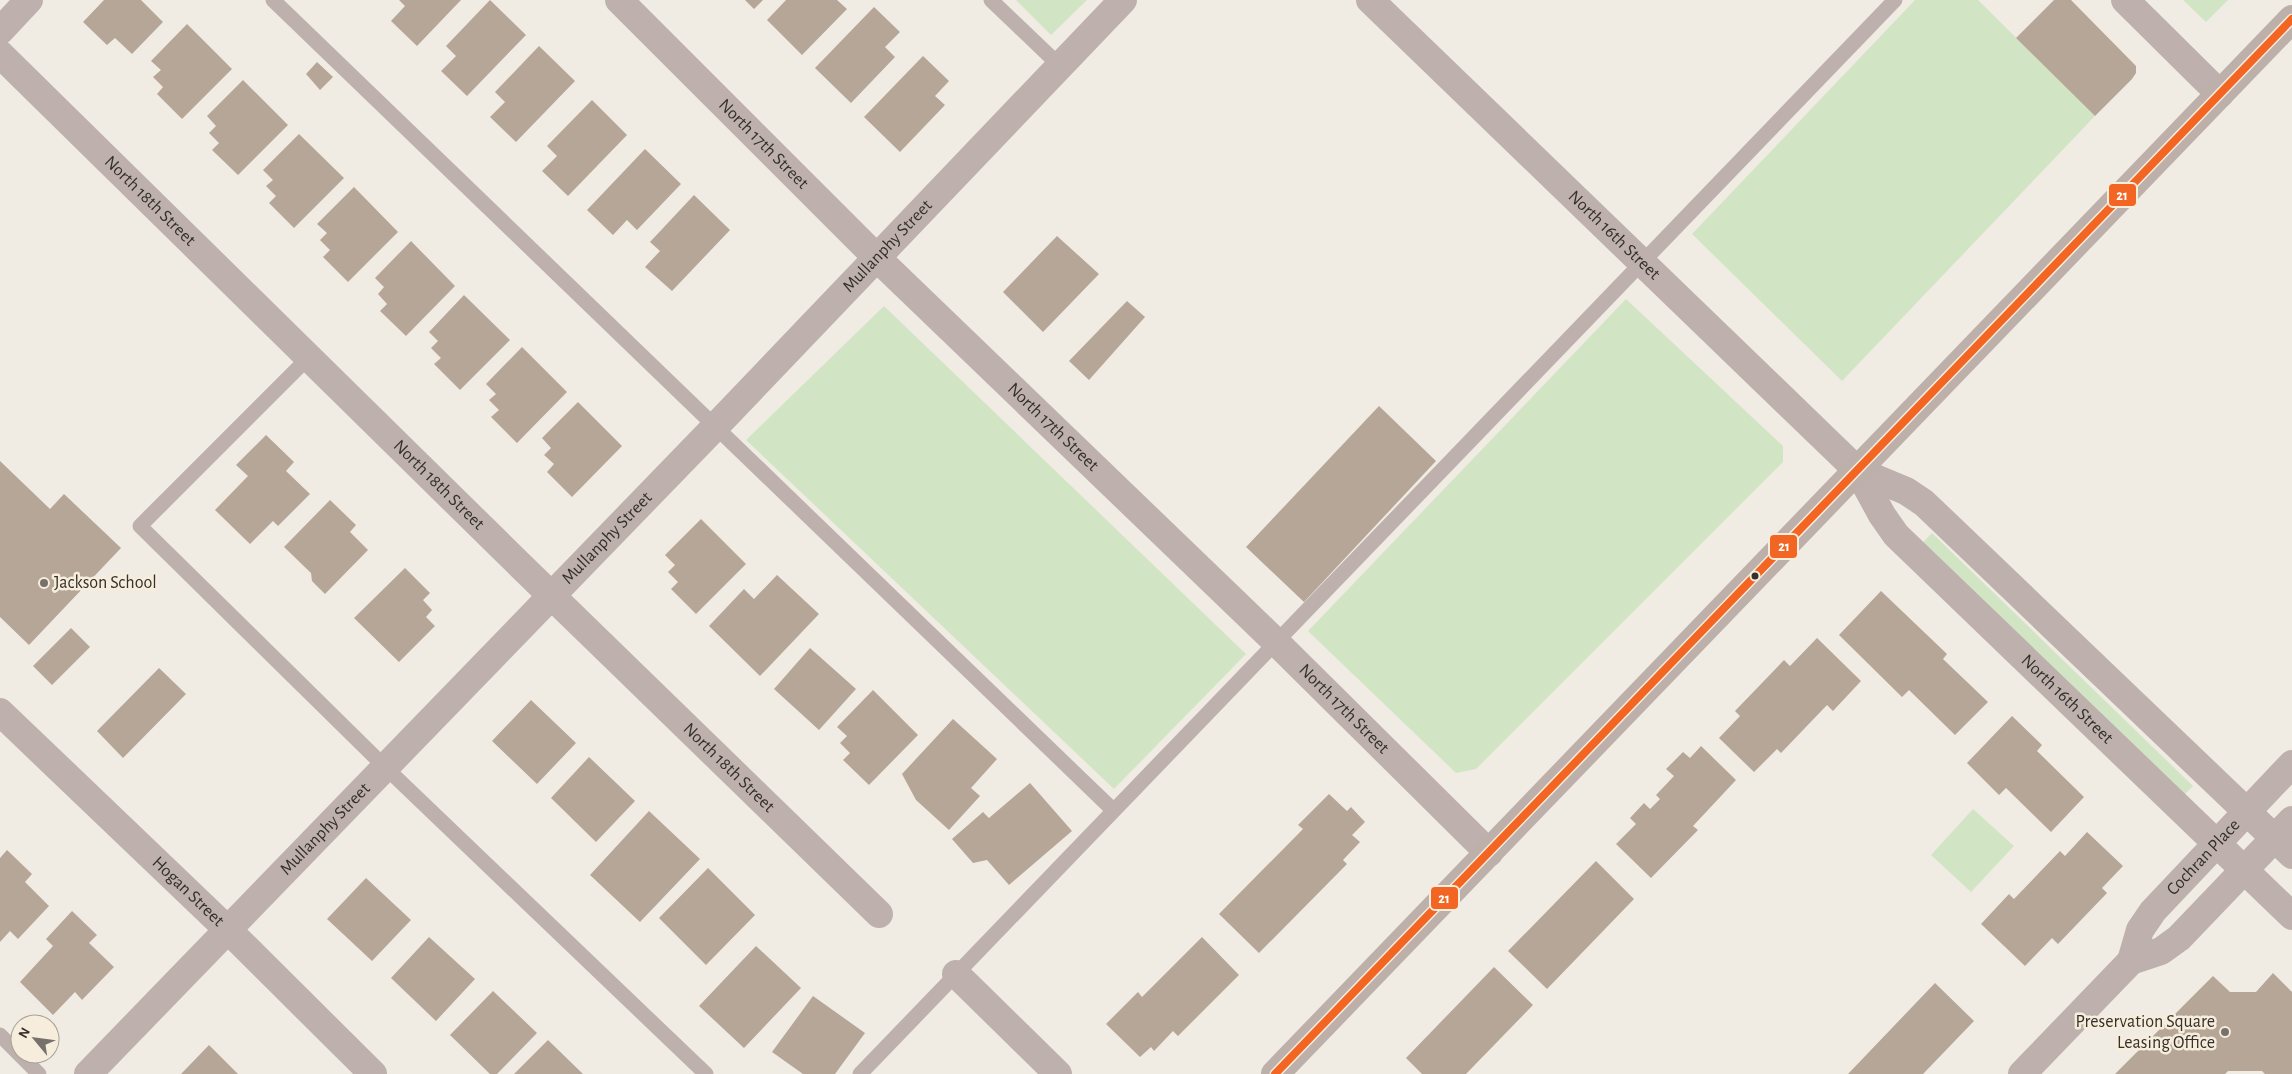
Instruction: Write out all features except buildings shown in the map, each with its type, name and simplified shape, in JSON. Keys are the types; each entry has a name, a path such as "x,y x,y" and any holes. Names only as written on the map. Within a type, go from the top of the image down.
{"main road":[{"path":"1275,1074 2292,19"}],"street":[{"path":"0,32 29,0"},
{"name":"North 17th Street","path":"619,0 876,257 1276,642 1489,853"},
{"name":"Mullanphy Street","path":"88,1074 715,427 1123,0"},
{"name":"North 16th Street","path":"1370,0 1858,471 1882,515 1896,535 2292,916"},
{"path":"2125,0 2220,94"},
{"name":"North 18th Street","path":"0,54 551,596 879,914"},
{"name":"North 16th Street","path":"1858,471 1906,491 1924,503 2247,812 2286,838"},
{"name":"Hogan Street","path":"0,712 228,930 373,1074"},
{"name":"Cochran Place","path":"2131,961 2140,930 2153,911 2292,764"},
{"name":"Cochran Place","path":"2022,1074 2131,961 2161,951 2179,938 2245,870 2286,838"},
{"path":"956,974 1058,1074"}],"lane":[{"path":"273,0 1114,810"},
{"path":"991,0 1060,66"},
{"path":"860,1074 1895,0"},
{"path":"308,358 140,526 385,767 706,1074"},
{"path":"0,1035 39,1074"}],"green space":[{"path":"1016,0 1087,0 1051,35"},
{"path":"1915,0 1978,0 2095,116 1842,381 1692,234"},
{"path":"2183,0 2228,0 2206,22"},
{"path":"1626,299 1783,446 1783,462 1476,769 1456,773 1308,631"},
{"path":"884,306 1246,654 1114,789 746,440"},
{"path":"1932,533 2193,786 2185,794 1923,542"},
{"path":"1973,809 2014,846 1971,892 1931,855"}],"transit line":[{"name":"21","path":"1275,1074 2292,19"}],"place":[{"name":"Jackson School","path":"44,583"},
{"name":"Preservation Square Leasing Office","path":"2225,1032"}]}
